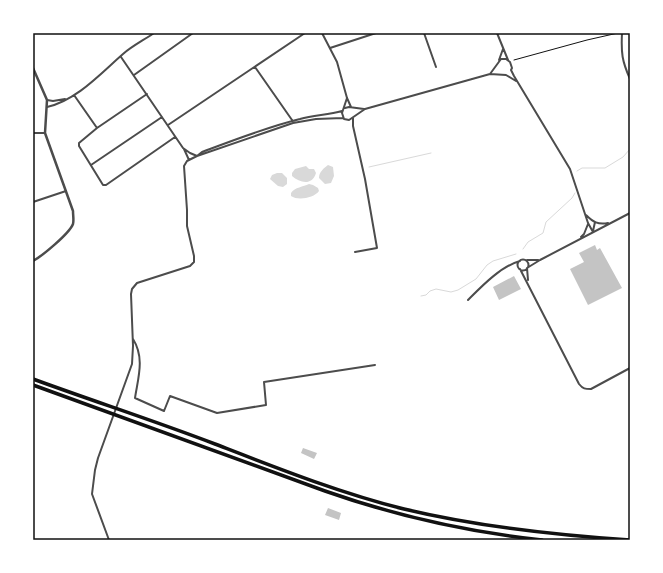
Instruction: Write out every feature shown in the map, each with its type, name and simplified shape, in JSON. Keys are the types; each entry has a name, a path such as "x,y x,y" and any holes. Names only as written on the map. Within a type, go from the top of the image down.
{"highway":[{"path":"33,379 317,482 393,506 455,520 500,528 556,535 630,540"},
{"path":"33,385 370,506 444,525 542,540"}],"street":[{"path":"46,107 58,104 94,81 120,57 154,33"},
{"path":"134,75 193,33"},
{"path":"168,126 305,33"},
{"path":"322,33 337,62 347,98 356,115"},
{"path":"330,48 376,33"},
{"path":"424,33 436,67"},
{"path":"498,33 508,60 512,65 511,70 570,169 588,223 593,232"},
{"path":"622,33 621,53 623,63 630,79"},
{"path":"490,74 498,61 503,48"},
{"path":"120,57 147,94 183,148 189,160"},
{"path":"498,61 503,59 508,60"},
{"path":"496,65 496,69 500,74"},
{"path":"255,67 293,122"},
{"path":"33,68 47,100 45,133 73,214 72,226 47,251 33,261"},
{"path":"506,75 511,70"},
{"path":"355,252 377,248 367,187 353,126 356,115 365,109 490,74 500,74 512,77 520,86"},
{"path":"74,94 97,128"},
{"path":"147,94 97,128 79,143 79,146 103,185 106,186 175,137"},
{"path":"109,540 92,494 98,458 132,364 132,289 135,284 141,281 190,266 194,262 187,226 184,174 185,162 202,152 271,127 342,111 345,108 347,98"},
{"path":"47,100 53,101 66,99"},
{"path":"345,108 352,107 365,109"},
{"path":"342,111 343,118"},
{"path":"90,165 162,117"},
{"path":"293,122 343,118 353,126"},
{"path":"347,120 354,118"},
{"path":"33,132 45,133"},
{"path":"183,148 190,154 197,156"},
{"path":"33,202 66,191"},
{"path":"510,266 525,270 540,260 630,213"},
{"path":"585,214 595,222 602,224 610,223"},
{"path":"593,232 595,222"},
{"path":"578,240 584,234 588,223"},
{"path":"526,260 529,264 527,268 528,284"},
{"path":"468,300 492,277 510,266 520,261 540,260"},
{"path":"520,261 519,268 582,388 591,389 630,368"},
{"path":"133,338 137,346 141,362 134,398 164,411 170,396 217,413 266,406 264,382 375,364"}],"path":[{"path":"514,60 618,33"}],"shaded area":[{"path":"328,165 333,167 334,176 331,183 325,184 319,176 322,170"},
{"path":"306,166 309,169 314,169 316,173 312,180 309,182 302,182 292,176 295,169"},
{"path":"282,173 287,178 287,184 283,187 278,186 270,179 272,175"},
{"path":"309,184 318,188 319,191 306,198 294,198 291,196 291,193 295,189"}],"building":[{"path":"595,245 597,250 600,248 622,288 588,305 570,269 584,262 579,253"},
{"path":"514,276 521,289 499,300 493,287"},
{"path":"303,448 317,453 314,459 301,453"},
{"path":"328,508 341,513 339,520 325,515"}],"waterway":[{"path":"577,171 582,168 605,168 623,157 630,149"},
{"path":"369,167 431,153"},
{"path":"523,249 528,242 543,233 546,222 572,198 575,193"},
{"path":"421,296 426,295 430,291 436,289 451,292 458,290 476,279 487,265 493,261 516,254"}]}
